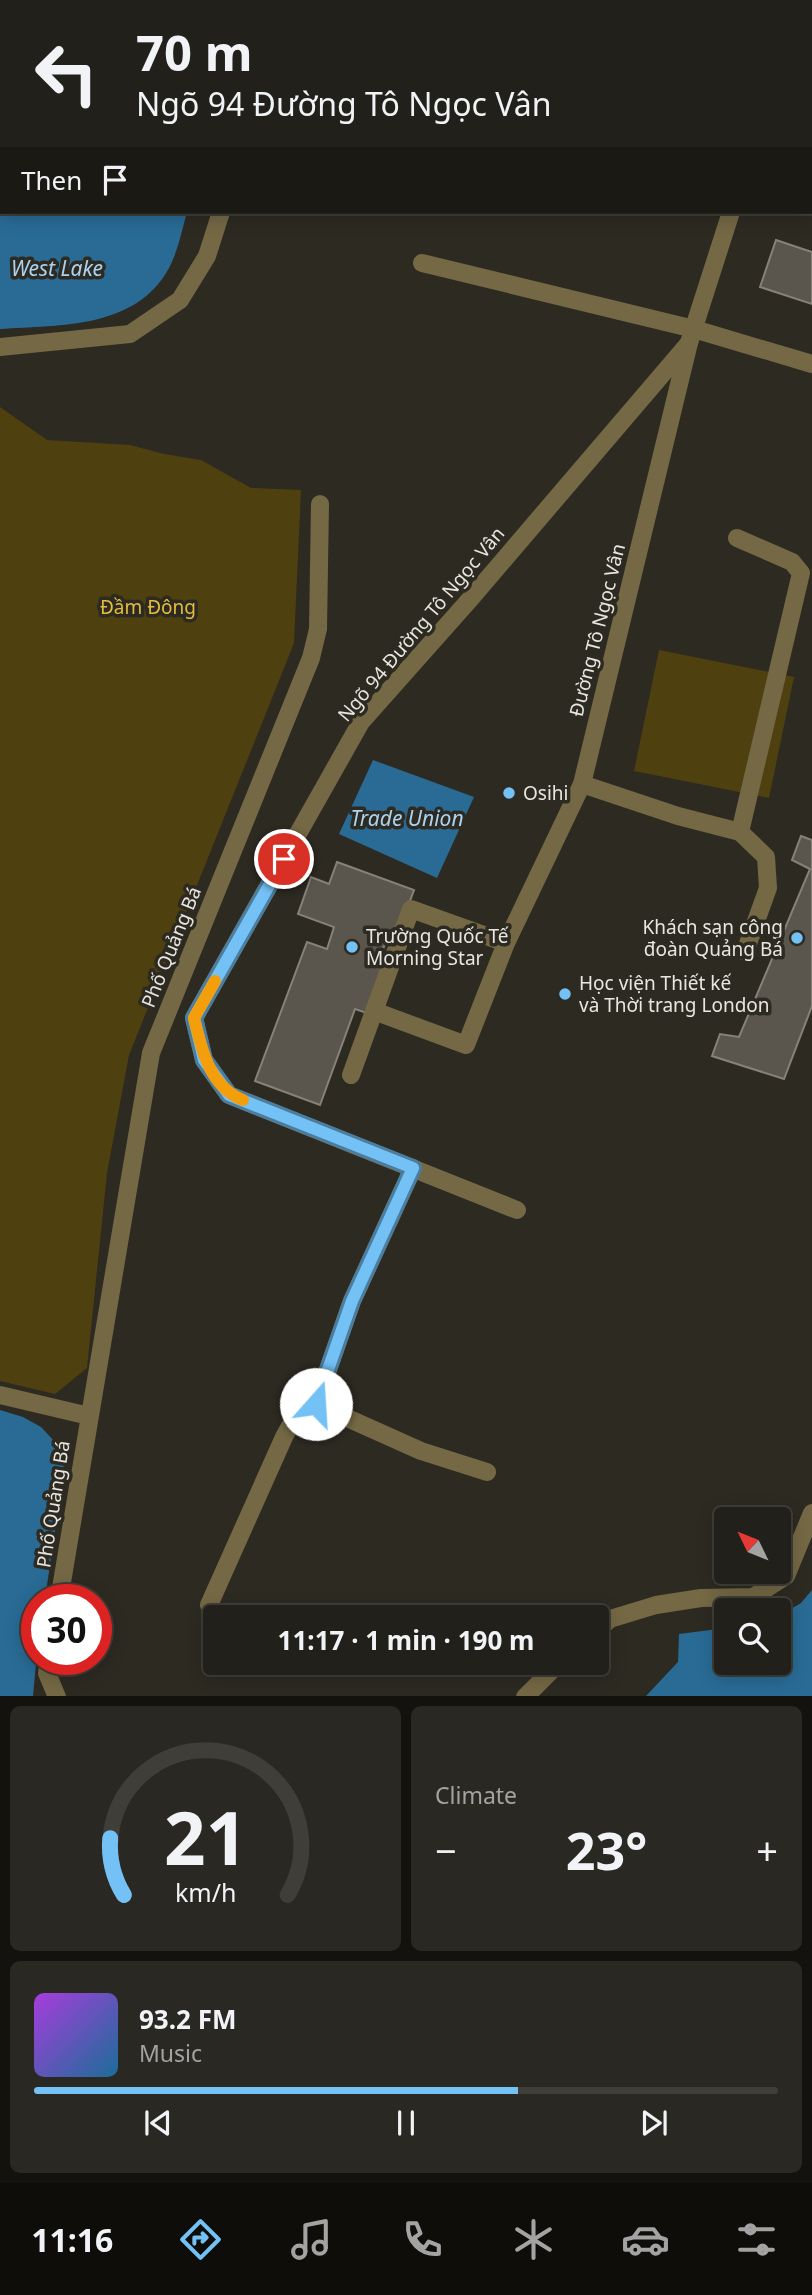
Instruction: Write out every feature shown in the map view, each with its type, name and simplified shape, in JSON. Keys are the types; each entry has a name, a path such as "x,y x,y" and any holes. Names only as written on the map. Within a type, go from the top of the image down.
{"street":[{"path":"0,347 130,334 180,300 207,256 221,214"},
{"name":"Đường Tô Ngọc Vân","path":"374,1011 466,1045 506,943 582,784 691,336 730,214"},
{"path":"422,262 691,336 812,365"},
{"name":"Ngõ 94 Đường Tô Ngọc Vân","path":"517,1210 229,1095 204,1060 194,1018 361,722 472,597 691,336"},
{"name":"Phố Quảng Bá","path":"62,1584 151,1053 311,659 318,629 320,504"},
{"path":"737,538 792,562 801,573 740,832"},
{"path":"582,784 678,816 740,832 766,857 768,888 745,952"},
{"path":"351,1075 411,909 506,943"},
{"path":"209,1605 284,1437 290,1426 316,1404 352,1301 413,1168"},
{"name":"Phố Quảng Bá","path":"0,1395 89,1416"},
{"path":"316,1404 421,1451 487,1472"},
{"path":"609,1621 656,1605 701,1598 753,1597 786,1576 812,1513"},
{"path":"48,1675 57,1696"},
{"path":"525,1696 547,1675"}],"green space":[{"name":"Đầm Đông","path":"0,407 47,440 130,445 201,460 251,488 301,490 294,643 129,1055 107,1173 87,1368 55,1394 0,1381"},
{"path":"659,650 794,677 769,798 634,771"}],"water":[{"name":"West Lake","path":"0,214 186,214 169,268 155,288 137,303 95,320 0,329"},
{"name":"Trade Union","path":"373,760 474,797 437,878 339,834"},
{"path":"0,1410 23,1417 41,1427 56,1443 64,1468 47,1584 21,1584 21,1675 35,1675 33,1696 0,1696"},
{"path":"812,1590 812,1696 646,1696 678,1662 679,1634 714,1630 714,1675 791,1675 791,1609 801,1603"}],"building":[{"path":"776,240 812,252 812,304 760,287"},
{"name":"Khách sạn công đoàn Quảng Bá","path":"801,836 812,840 812,1006 784,1079 712,1056 720,1034 739,1037 810,869 792,860"},
{"path":"337,862 414,890 394,944 386,941 377,966 383,968 367,1013 355,1009 320,1105 255,1081 307,942 327,949 334,927 298,914 311,877 329,884"}],"slow traffic":[{"path":"215,981 194,1018 204,1060 229,1095 243,1100"}],"place":[{"name":"Osihi","path":"509,793"},
{"name":"Khách sạn công đoàn Quảng Bá","path":"797,938"},
{"name":"Trường Quốc Tế Morning Star","path":"352,947"},
{"name":"Học viện Thiết kế và Thời trang London","path":"565,994"}],"route":[{"path":"284,859 194,1018 204,1060 229,1095 413,1168 352,1301 316,1404"}]}
